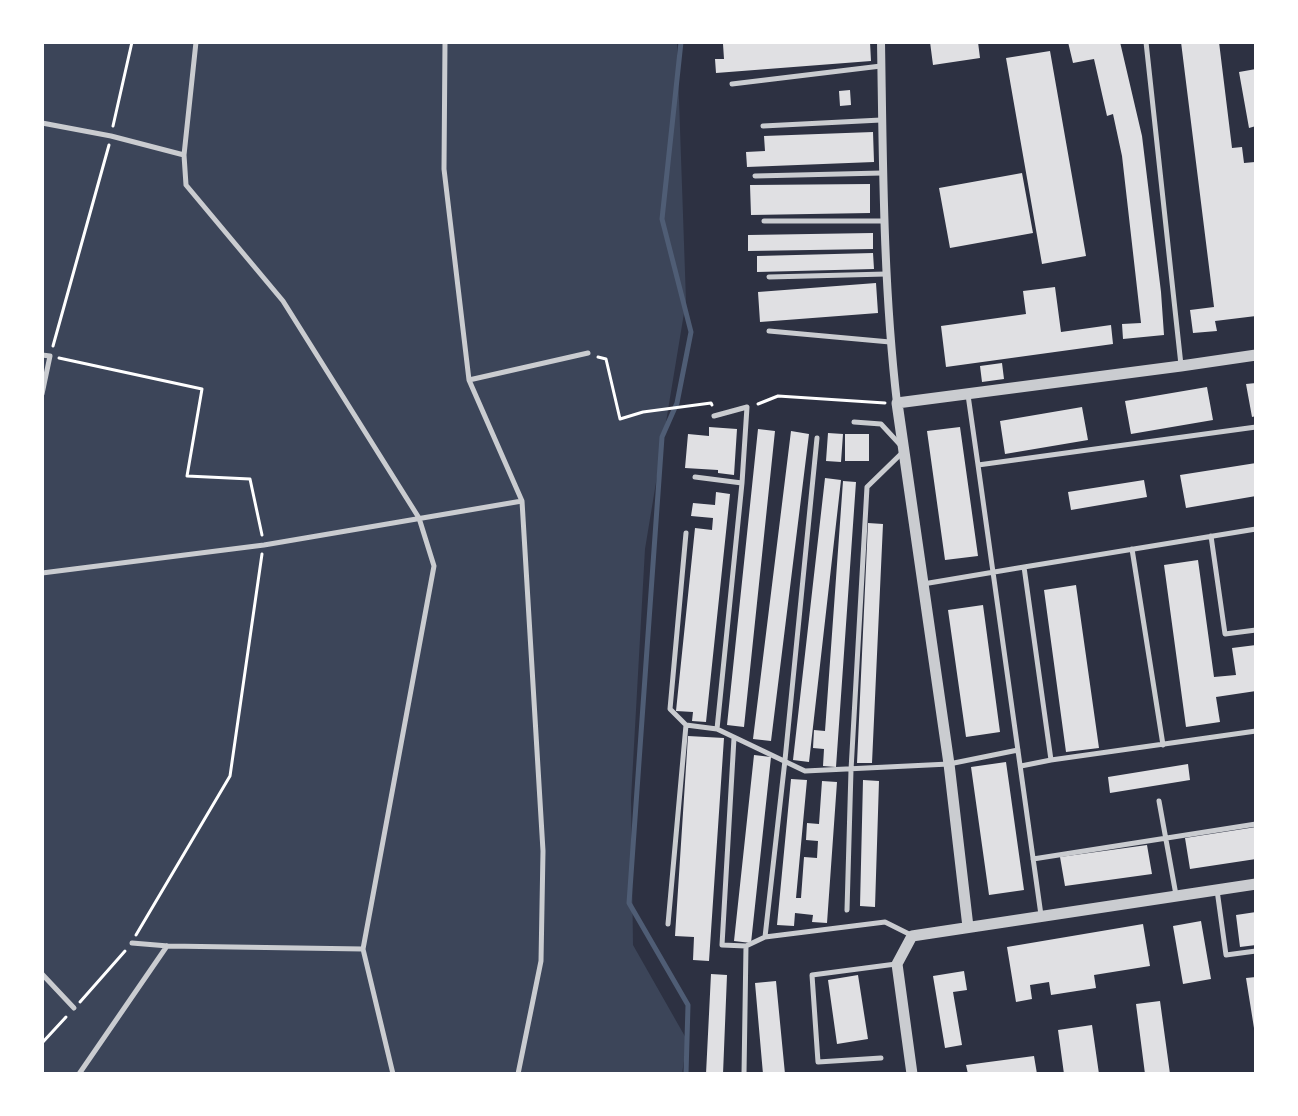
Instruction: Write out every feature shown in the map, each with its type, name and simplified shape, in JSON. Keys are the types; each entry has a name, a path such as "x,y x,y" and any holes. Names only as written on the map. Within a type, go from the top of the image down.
{"street":[{"path":"881,42 890,342 949,764 968,927"},
{"path":"897,403 1256,355"},
{"path":"912,1074 897,964 912,936 1256,884"}],"lane":[{"path":"196,42 184,155 186,185 283,301 419,518 434,566 363,949 393,1074"},
{"path":"445,42 444,169 469,380 522,501 543,851 541,961 518,1074"},
{"path":"1146,42 1181,366"},
{"path":"732,84 882,66"},
{"path":"763,126 882,120"},
{"path":"42,123 111,136 184,155"},
{"path":"755,176 883,173"},
{"path":"764,221 884,221"},
{"path":"769,277 886,274"},
{"path":"769,331 890,342"},
{"path":"469,380 588,353"},
{"path":"42,355 50,356 42,394"},
{"path":"968,394 1041,916"},
{"path":"714,416 747,407 717,729"},
{"path":"847,910 851,770 867,487 905,450 881,424 854,422"},
{"path":"978,465 1256,427"},
{"path":"765,937 817,438"},
{"path":"695,477 742,483"},
{"path":"42,573 264,545 522,501"},
{"path":"923,584 1256,529"},
{"path":"686,533 670,709 686,725 717,729 805,771 949,764 1018,750"},
{"path":"1211,536 1225,634 1256,630"},
{"path":"1132,549 1163,745"},
{"path":"1024,567 1051,760"},
{"path":"668,924 686,725"},
{"path":"1020,766 1256,731"},
{"path":"734,738 722,945 746,946 765,937 885,922 912,936"},
{"path":"1159,801 1176,896"},
{"path":"1033,859 1256,824"},
{"path":"1217,889 1226,955 1256,951"},
{"path":"132,943 363,949"},
{"path":"79,1074 168,946"},
{"path":"744,1074 746,946"},
{"path":"881,1058 818,1062 812,975 897,964"},
{"path":"42,974 74,1008"}],"path":[{"path":"42,1043 132,943 230,776 264,545 250,479 187,476 202,389 50,356 111,136 132,42"},
{"path":"588,353 606,359 620,419 643,412 711,403"},
{"path":"747,407 778,396 897,403"}],"shaded area":[{"path":"42,42 677,42 686,301 645,549 631,799 633,945 687,1040 682,1074 42,1074"}],"building":[{"path":"870,42 871,61 716,73 715,59 724,59 723,44"},
{"path":"930,42 978,42 980,58 933,65"},
{"path":"1068,42 1120,42 1142,136 1164,335 1123,339 1122,324 1141,323 1122,156 1113,114 1107,116 1094,59 1073,63"},
{"path":"1181,42 1219,42 1232,148 1242,147 1244,163 1255,162 1256,168 1256,316 1215,321 1217,331 1193,333 1190,310 1214,307"},
{"path":"1050,51 1086,256 1042,264 1006,58"},
{"path":"1256,69 1256,126 1249,128 1239,72"},
{"path":"850,90 851,105 840,106 839,91"},
{"path":"873,132 874,162 747,167 746,152 765,151 764,136"},
{"path":"1022,173 1033,233 950,248 939,188"},
{"path":"870,184 870,213 751,215 750,185"},
{"path":"873,233 873,249 748,251 748,235"},
{"path":"873,253 874,269 757,272 757,256"},
{"path":"876,283 878,313 760,322 758,292"},
{"path":"1055,287 1061,332 1111,325 1113,344 946,367 941,326 1026,314 1023,291"},
{"path":"1002,363 1004,379 982,382 980,366"},
{"path":"1256,383 1256,416 1252,417 1246,384"},
{"path":"1207,387 1213,420 1131,434 1125,401"},
{"path":"1082,407 1088,440 1005,454 1000,421"},
{"path":"709,427 737,429 734,475 718,473 718,470 685,468 688,434 709,436"},
{"path":"960,427 978,556 945,560 927,431"},
{"path":"758,429 775,431 744,727 727,725"},
{"path":"791,431 809,434 771,741 753,739"},
{"path":"828,433 843,434 841,462 826,461"},
{"path":"845,434 869,434 869,461 845,461"},
{"path":"1256,463 1256,496 1186,508 1180,475"},
{"path":"825,478 841,480 809,762 793,760"},
{"path":"1144,480 1147,497 1071,510 1068,492"},
{"path":"843,481 856,482 836,767 823,766 824,749 813,748 814,730 825,731"},
{"path":"716,492 730,494 706,722 692,721 693,712 676,711 695,528 712,530 713,518 691,516 693,503 715,505"},
{"path":"868,523 883,524 872,763 857,763"},
{"path":"1198,560 1214,677 1236,675 1232,648 1256,645 1256,691 1216,697 1220,722 1186,727 1164,565"},
{"path":"1076,585 1099,748 1066,752 1044,590"},
{"path":"983,605 1000,732 966,737 948,610"},
{"path":"688,736 724,738 709,961 693,960 694,937 675,936"},
{"path":"754,755 771,757 751,943 734,941"},
{"path":"1006,762 1024,890 989,895 971,767"},
{"path":"1188,764 1190,780 1110,793 1108,777"},
{"path":"791,779 807,780 796,898 801,898 804,857 817,858 818,841 806,840 807,823 819,824 822,781 837,782 827,923 812,922 813,915 795,913 794,926 777,925"},
{"path":"863,780 879,781 875,907 860,906"},
{"path":"1256,827 1256,859 1190,869 1185,838"},
{"path":"1147,845 1152,874 1065,886 1060,857"},
{"path":"1256,912 1256,945 1240,947 1236,915"},
{"path":"1201,921 1211,979 1183,984 1173,926"},
{"path":"1143,924 1150,966 1094,975 1096,988 1051,995 1049,982 1030,985 1032,999 1016,1002 1007,947"},
{"path":"964,971 967,990 953,992 962,1045 945,1048 933,976"},
{"path":"711,974 727,975 723,1074 706,1074"},
{"path":"858,975 868,1039 837,1044 828,980"},
{"path":"1256,977 1256,1028 1254,1028 1246,978"},
{"path":"776,981 785,1074 763,1074 755,983"},
{"path":"1160,1001 1170,1074 1145,1074 1136,1004"},
{"path":"1092,1025 1099,1074 1064,1074 1058,1030"},
{"path":"1034,1056 1037,1074 968,1074 966,1065"}],"waterway":[{"path":"681,42 662,219 691,332 677,403 662,437 629,903 688,1005 686,1074"}]}
